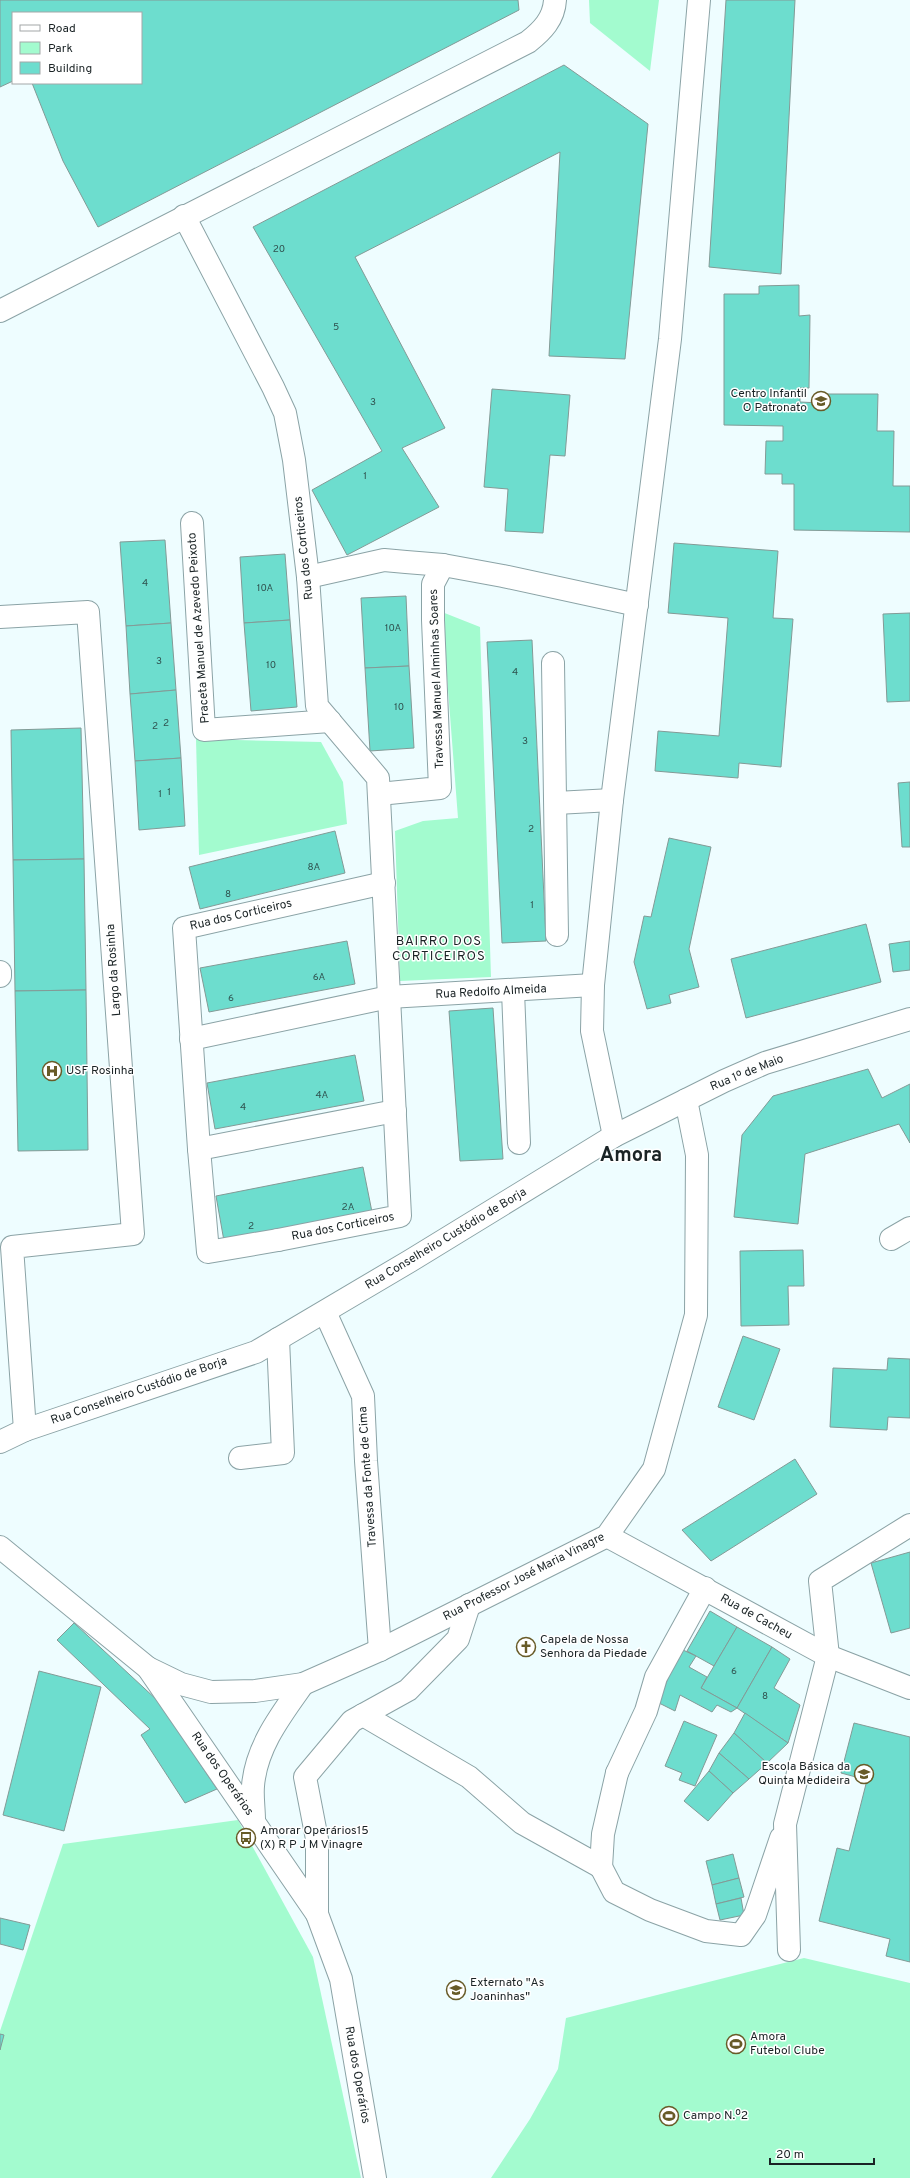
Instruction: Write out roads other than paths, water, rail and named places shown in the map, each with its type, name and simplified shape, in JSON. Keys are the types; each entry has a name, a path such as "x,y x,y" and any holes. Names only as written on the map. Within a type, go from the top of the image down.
{"street":[{"path":"0,311 528,42 542,31 551,17 555,0"},
{"path":"614,1136 592,1031 593,985 612,800 670,339 699,0"},
{"name":"Rua dos Corticeiros","path":"184,216 273,387 285,414 294,460 308,577 317,706 378,778 384,883 400,1216 208,1252 199,1149 184,928 384,883"},
{"name":"Praceta Manuel de Azevedo Peixoto","path":"192,523 204,730 330,721"},
{"path":"308,577 384,560 443,565 637,606"},
{"name":"Travessa Manuel Alminhas Soares","path":"379,794 440,788 433,620 433,584 443,565"},
{"name":"Largo da Rosinha","path":"0,617 88,612 133,1234 12,1247 26,1430"},
{"path":"554,663 557,935"},
{"path":"556,804 612,800"},
{"name":"Rua Redolfo Almeida","path":"389,997 513,991 593,985"},
{"path":"513,991 519,1143"},
{"path":"191,1039 389,997"},
{"name":"Rua 1º de Maio","path":"614,1136 765,1063 910,1019"},
{"name":"Rua Professor José Maria Vinagre","path":"148,1668 181,1684 211,1692 255,1691 303,1684 380,1650 607,1536 654,1469 696,1315 697,1155 686,1100"},
{"path":"199,1149 395,1111"},
{"name":"Rua Conselheiro Custódio de Borja","path":"0,1442 26,1430 256,1352 325,1312 614,1136"},
{"path":"891,1239 910,1228"},
{"name":"Travessa da Fonte de Cima","path":"325,1312 363,1396 366,1461 380,1650"},
{"path":"240,1458 284,1453 278,1339"},
{"path":"705,1588 656,1677 646,1711 617,1773 603,1834 601,1867 614,1892 650,1910 706,1931 741,1935 755,1915 785,1824 828,1656 820,1582 910,1525"},
{"name":"Rua de Cacheu","path":"607,1536 828,1656 910,1688"},
{"name":"Rua dos Operários","path":"0,1547 148,1668 254,1820 317,1914 341,1979 375,2178"},
{"path":"317,1914 317,1839 305,1777 352,1721 408,1690 458,1640 469,1605"},
{"path":"254,1820 253,1785 259,1758 272,1726 303,1684"},
{"path":"363,1715 469,1777 522,1823 601,1867"},
{"path":"785,1824 789,1950"}],"place":[{"name":"Centro Infantil O Patronato","path":"821,401"},
{"name":"USF Rosinha","path":"52,1071"},
{"name":"Capela de Nossa Senhora da Piedade","path":"526,1647"},
{"name":"Escola Básica da Quinta Medideira","path":"864,1774"},
{"name":"Amorar Operários15 (X) R P J M Vinagre","path":"246,1838"},
{"name":"Externato \"As Joaninhas\"","path":"456,1990"},
{"name":"Amora Futebol Clube","path":"736,2044"},
{"name":"Campo N.º2","path":"669,2116"}],"district":[{"name":"BAIRRO DOS CORTICEIROS","path":"439,950"},
{"name":"Amora","path":"631,1156"}]}
